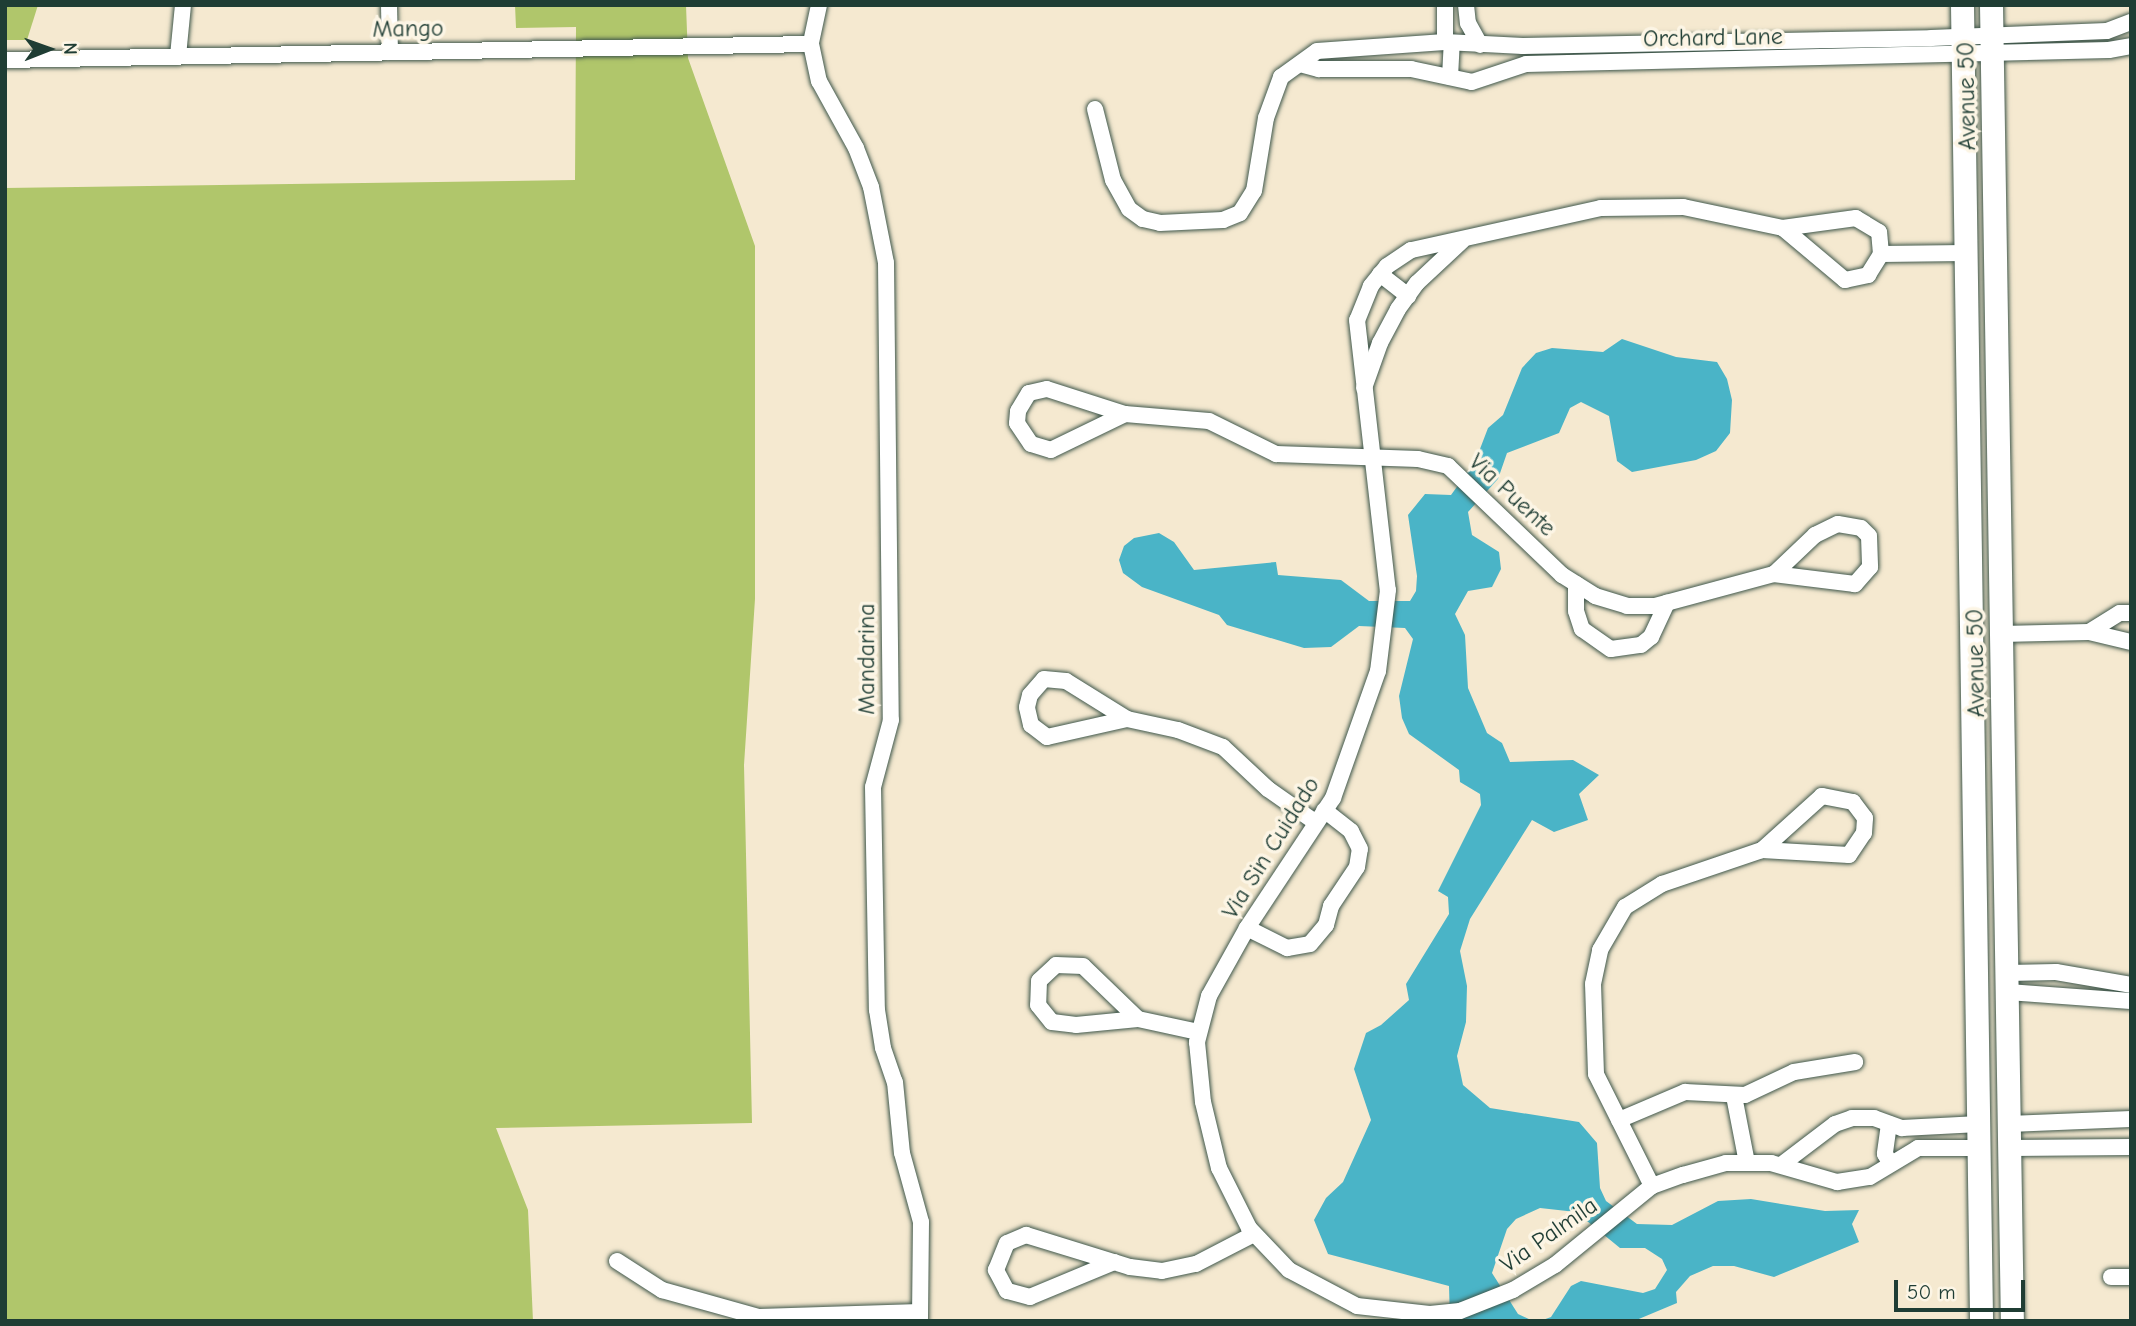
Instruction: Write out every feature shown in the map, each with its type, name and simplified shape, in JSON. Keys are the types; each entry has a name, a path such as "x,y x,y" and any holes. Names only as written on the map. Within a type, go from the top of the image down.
{"main road":[{"name":"Avenue 50","path":"1962,5 1981,1321"},
{"name":"Avenue 50","path":"1992,5 2012,1321"},
{"path":"1968,405 1979,502 1981,615 1985,628 2001,634"},
{"path":"1979,1124 2009,1124"},
{"path":"1979,1148 2010,1148"}],"street":[{"path":"178,56 184,5"},
{"path":"389,5 390,52"},
{"name":"Mandarina","path":"819,5 811,44 819,81 856,148 871,187 886,263 891,720 873,787 877,1010 883,1048 895,1082 902,1153 921,1222 920,1316"},
{"path":"1445,5 1450,77"},
{"path":"1466,5 1468,23 1480,45"},
{"path":"2126,25 2131,45"},
{"name":"Orchard Lane","path":"1992,45 2126,25"},
{"name":"Orchard Lane","path":"1095,109 1113,180 1129,209 1143,219 1160,223 1223,220 1240,213 1254,191 1273,93 1281,77 1317,51 1449,43 1962,46"},
{"name":"Mango","path":"5,60 811,44"},
{"name":"Orchard Lane","path":"1300,64 1319,69 1411,69 1472,82 1526,64 1992,45 2131,45"},
{"name":"Via Sin Cuidado","path":"1198,1032 1209,996 1247,929 1320,816 1357,739 1384,634 1387,598 1383,524 1363,393 1357,320 1380,274 1411,250 1601,208 1683,207 1783,228 1856,218 1879,232 1881,254 1868,275 1845,280 1783,228"},
{"name":"Via Sin Cuidado","path":"1363,393 1380,343 1408,296 1464,239"},
{"path":"1881,254 1965,253"},
{"path":"1380,274 1408,296"},
{"name":"Via Puente","path":"1125,414 1051,450 1031,444 1017,424 1023,401 1038,390 1059,391 1125,414 1209,421 1276,454 1372,461 1418,459 1448,466 1576,584 1595,596 1628,606 1667,603 1774,575 1856,583 1870,568 1869,536 1850,524 1826,528 1774,575"},
{"path":"1576,584 1576,611 1582,629 1611,649 1641,645 1651,637 1667,603"},
{"path":"2089,632 2120,613 2131,612"},
{"path":"2001,634 2089,632 2131,642"},
{"path":"1127,719 1047,737 1031,724 1027,707 1036,685 1055,678 1077,686 1127,719 1178,730 1223,747 1268,789 1351,831 1360,849 1357,867 1331,906 1326,925 1310,944 1287,948 1247,929"},
{"path":"1652,1186 1596,1074 1593,984 1600,950 1625,907 1662,884 1762,850 1849,855 1864,833 1864,818 1853,802 1822,796 1762,850"},
{"path":"1138,1019 1083,966 1056,965 1039,981 1038,1005 1052,1022 1076,1025 1138,1019 1198,1032"},
{"path":"2008,983 2056,972 2131,985"},
{"path":"2008,983 2131,1001"},
{"name":"Via Palmila","path":"1198,1032 1203,1102 1219,1168 1254,1234 1289,1270 1355,1313 1430,1314 1460,1311 1513,1290 1591,1236 1652,1186 1726,1163 1781,1165 1837,1182 1871,1177 1918,1148 1979,1148"},
{"path":"1619,1120 1685,1092 1734,1096 1818,1065 1854,1062"},
{"path":"1734,1096 1748,1163"},
{"path":"1781,1165 1844,1120 1863,1117 1902,1128 1979,1124"},
{"path":"2009,1124 2131,1119"},
{"path":"1889,1125 1885,1154 1890,1163"},
{"path":"2010,1148 2131,1147"},
{"path":"1114,1262 1030,1297 1007,1291 996,1270 1007,1242 1026,1235 1114,1262 1162,1271 1196,1265 1254,1234"},
{"path":"617,1261 662,1290 759,1317 920,1316"},
{"path":"2111,1277 2131,1277"}],"green space":[{"path":"5,5 38,5 27,40 5,40"},
{"path":"515,5 686,5 688,58 755,246 755,599 744,765 752,1123 496,1128 528,1210 533,1321 5,1321 5,188 575,180 576,27 516,28"}],"water":[{"path":"1622,339 1676,357 1717,362 1727,379 1732,400 1730,433 1716,451 1696,460 1632,472 1617,461 1609,416 1581,402 1570,408 1559,433 1507,453 1498,479 1468,512 1472,535 1499,552 1501,569 1492,587 1468,591 1455,614 1465,635 1468,688 1487,733 1502,743 1510,762 1573,760 1599,775 1579,794 1588,820 1554,832 1532,820 1470,919 1460,951 1467,986 1466,1022 1457,1056 1463,1085 1490,1108 1579,1122 1597,1143 1600,1188 1606,1201 1637,1224 1672,1225 1718,1201 1751,1199 1825,1211 1859,1210 1852,1224 1859,1242 1774,1277 1734,1266 1713,1266 1690,1276 1676,1292 1677,1303 1634,1321 1540,1321 1551,1317 1571,1286 1581,1281 1643,1293 1655,1289 1667,1270 1662,1259 1645,1248 1620,1248 1576,1212 1540,1208 1516,1219 1507,1229 1492,1273 1518,1314 1533,1321 1450,1321 1449,1286 1328,1254 1314,1220 1326,1198 1343,1182 1371,1120 1354,1069 1366,1033 1381,1025 1409,1000 1406,984 1449,914 1448,897 1438,891 1481,805 1480,794 1460,782 1459,770 1409,734 1402,718 1399,696 1413,639 1405,628 1359,626 1331,647 1304,648 1227,625 1219,615 1142,587 1123,573 1119,560 1124,546 1134,538 1159,533 1174,542 1194,570 1276,562 1278,575 1341,580 1369,601 1410,601 1416,591 1417,576 1408,515 1425,494 1451,495 1475,462 1488,428 1503,415 1522,368 1536,353 1552,348 1603,352"}]}
